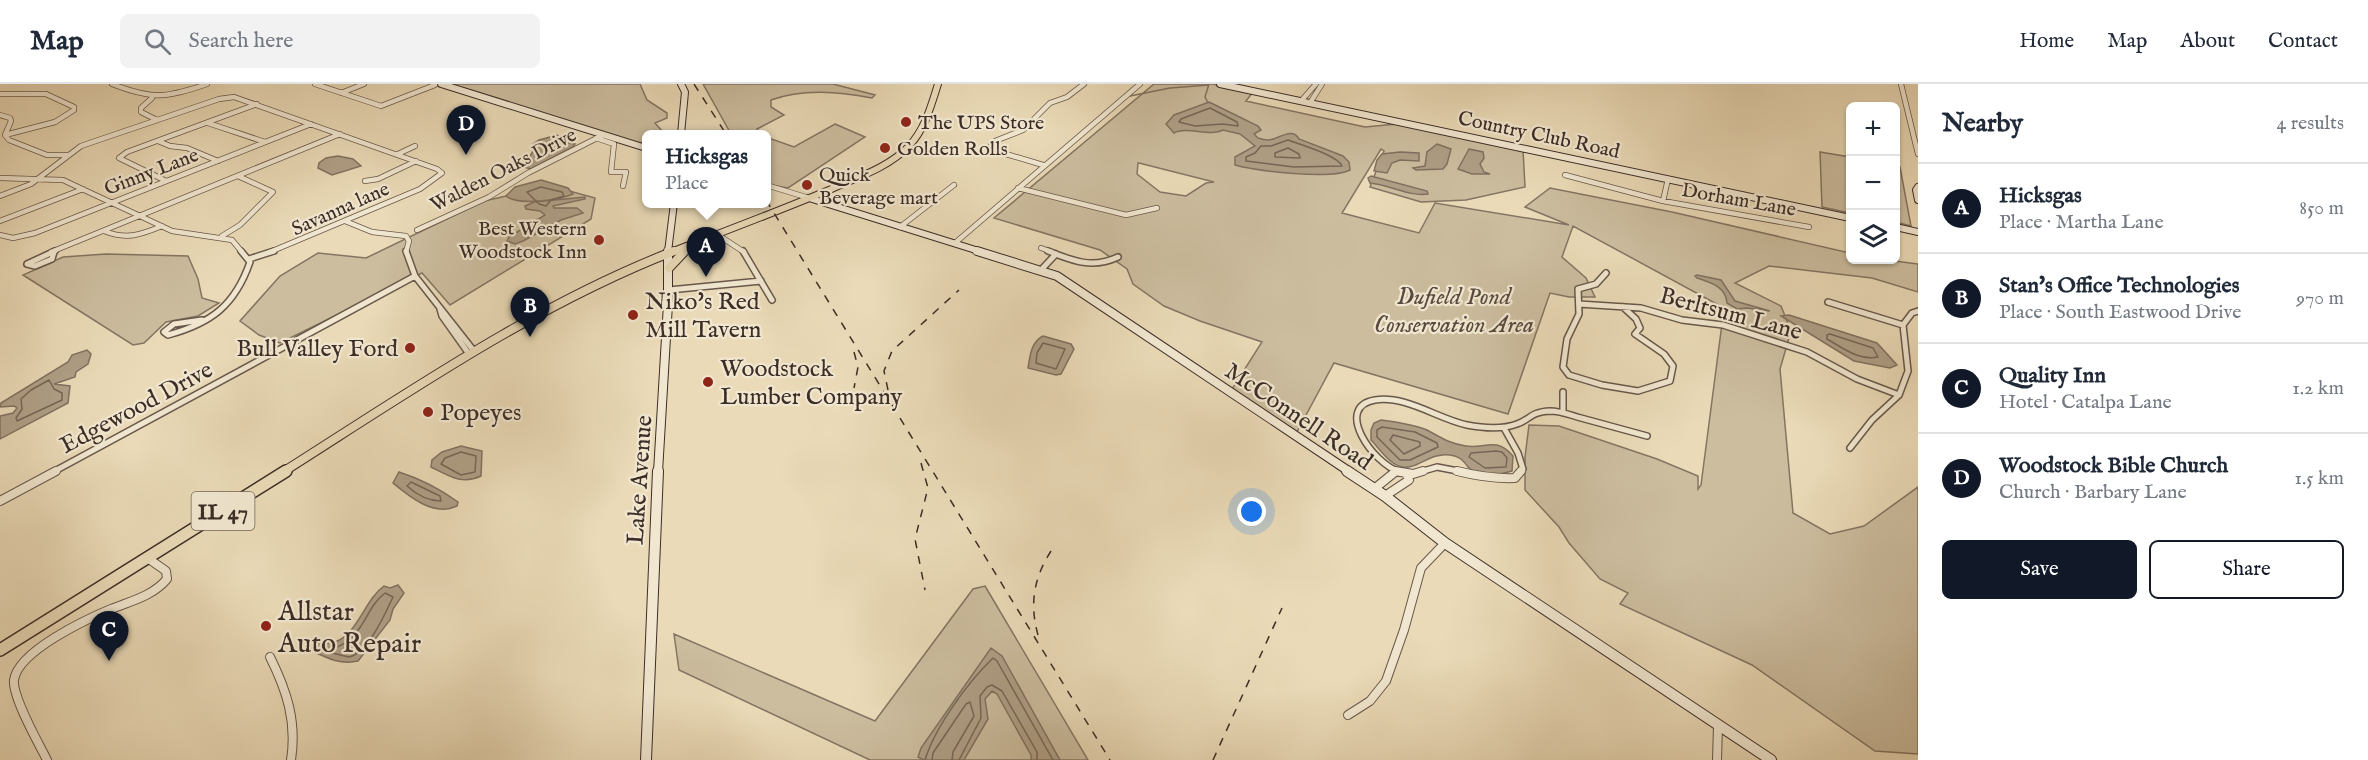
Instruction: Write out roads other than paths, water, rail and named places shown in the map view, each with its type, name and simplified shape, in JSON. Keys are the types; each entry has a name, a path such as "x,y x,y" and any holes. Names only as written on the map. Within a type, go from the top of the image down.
{"main road":[{"name":"IL 47","path":"0,650 149,559 471,353 560,304 669,254 875,169 899,154 923,130 938,84"},
{"path":"669,268 684,252 697,243"}],"street":[{"path":"112,84 152,98 175,95 207,84"},
{"path":"315,84 381,106 435,85"},
{"path":"341,93 364,84"},
{"path":"441,84 642,147"},
{"path":"681,84 685,92 681,130"},
{"path":"1043,165 996,152 991,145 995,141 1023,130 1050,103 1067,97 1084,84"},
{"path":"955,243 1140,84"},
{"name":"Country Club Road","path":"1220,84 1846,217"},
{"path":"1300,101 1316,84"},
{"path":"1310,103 1322,84"},
{"path":"1900,84 1918,154"},
{"path":"0,94 46,94 75,107 55,122 5,135"},
{"path":"0,196 23,188 81,146 219,99 234,97 416,161"},
{"path":"152,98 141,108 141,112 158,120"},
{"path":"166,181 119,158 127,152 258,104"},
{"path":"0,115 10,118 11,121 5,135"},
{"path":"208,122 265,142"},
{"name":"Ginny Lane","path":"0,235 6,238 26,236 311,124"},
{"path":"54,252 52,259 35,266 27,264 30,261 340,134"},
{"path":"5,135 9,140 41,154 69,155"},
{"name":"Walden Oaks Drive","path":"405,236 489,197 528,173 603,135"},
{"path":"596,138 614,144 611,172 626,172 623,186"},
{"path":"157,141 170,146 187,148 218,161"},
{"path":"397,154 415,146"},
{"path":"364,181 378,179 416,161"},
{"name":"Savanna lane","path":"249,259 278,252 433,182 442,173 416,161"},
{"path":"222,237 240,225 272,196 273,192 238,176"},
{"name":"Dorham Lane","path":"1565,176 1663,201 1809,227"},
{"path":"0,178 63,180 180,233 232,240 250,262 236,294 220,310 202,320 175,334 168,335 164,332 174,324 202,320"},
{"name":"Dorham Lane","path":"1663,201 1668,179"},
{"path":"900,226 954,185"},
{"name":"McConnell Road","path":"771,187 1057,276 1385,496 1445,543 1771,760"},
{"path":"1918,187 1916,190 1918,200"},
{"path":"1018,188 1126,215 1157,208"},
{"path":"0,221 83,189"},
{"name":"Lake Avenue","path":"646,760 654,553 669,290 669,254 674,208"},
{"path":"345,221 372,232 405,236 410,241 406,252 415,276 471,353"},
{"path":"104,231 119,238 130,238 162,226"},
{"path":"1900,228 1918,232"},
{"path":"718,235 743,251 772,300"},
{"path":"1041,248 1091,266 1105,265 1118,257"},
{"path":"1040,271 1056,254"},
{"path":"1606,273 1596,284 1578,289 1579,314 1567,339 1563,367 1569,375 1602,386 1638,391 1670,381 1673,366 1664,351 1642,341 1635,334 1640,328 1636,318 1623,307"},
{"name":"Edgewood Drive","path":"0,501 415,276"},
{"path":"669,290 761,281"},
{"path":"1828,302 1903,326"},
{"name":"Berltsum Lane","path":"1579,304 1641,308 1682,320 1723,325 1808,352 1857,379 1899,395"},
{"path":"1850,448 1872,420 1899,395 1908,371 1903,326 1912,313 1918,311"},
{"path":"1563,392 1563,413"},
{"path":"1408,476 1385,467 1367,447 1359,431 1357,415 1363,404 1370,401 1397,402 1464,424 1504,428 1520,424 1529,416 1556,411 1647,436"},
{"path":"1385,496 1408,476 1425,468 1433,467 1473,477 1497,480 1515,478 1523,469 1518,453 1504,428"},
{"path":"1374,489 1395,471"},
{"path":"1348,715 1370,701 1386,681 1404,630 1421,568 1445,543"},
{"path":"47,760 27,720 14,681 16,674 28,659 90,618 143,597 164,584 167,579 166,571 149,559"},
{"path":"270,657 293,715 295,739 291,760"},
{"path":"1717,760 1719,726"}],"water":[{"path":"1209,102 1258,126 1261,130 1254,134 1258,138 1268,140 1289,134 1296,135 1299,139 1343,156 1349,162 1350,170 1341,173 1311,174 1276,172 1235,165 1235,157 1255,146 1240,134 1223,130 1174,133 1166,124 1174,115"},
{"path":"557,135 564,142 575,144 531,169 524,167 534,149 533,144"},
{"path":"1437,144 1451,149 1447,164 1443,169 1416,170 1413,168 1425,166 1427,152"},
{"path":"1469,149 1483,152 1484,158 1480,164 1484,172 1490,174 1472,174 1458,169"},
{"path":"1419,153 1419,161 1400,160 1392,163 1387,173 1374,171 1377,160 1382,154"},
{"path":"338,156 353,159 361,166 332,175 318,168 319,163 326,158"},
{"path":"1371,176 1427,191 1428,194 1414,194 1370,183 1368,178"},
{"path":"541,180 568,188 573,194 549,200 529,201 520,201 506,196 515,187"},
{"path":"585,197 585,199 553,206 554,208 577,208 583,213 561,220 515,244 507,241 509,237 545,215 540,211 526,209 525,206 534,202"},
{"path":"1695,276 1721,280 1735,301 1770,311 1737,309 1727,303 1721,289 1697,278"},
{"path":"1789,315 1877,343 1897,365 1890,368 1854,361 1781,316"},
{"path":"1043,336 1071,344 1074,349 1061,374 1056,375 1028,368 1030,354 1036,342"},
{"path":"87,350 91,354 88,364 76,372 75,377 54,384 70,386 68,403 0,439 0,416 13,413 17,408 14,406 0,407 1,403 68,362 72,355"},
{"path":"1381,420 1421,428 1460,445 1501,446 1513,456 1512,471 1483,475 1472,471 1456,456 1450,455 1436,456 1413,466 1398,466 1389,460 1371,440 1374,423"},
{"path":"461,446 482,451 481,476 468,480 462,479 431,467 432,460 442,452"},
{"path":"399,472 437,489 458,502 457,506 440,509 423,504 393,483"},
{"path":"398,585 404,593 393,609 390,620 358,661 339,661 310,650 316,644 333,643 343,638 356,624 377,592 384,586 390,588"},
{"path":"991,648 1002,656 1060,760 1031,760 1031,755 997,694 992,691 985,699 988,719 964,760 924,760 918,757 921,748"}],"waterway":[{"path":"1130,96 1170,88 1209,85"},
{"path":"1208,103 1205,97 1209,85"}],"railway":[{"path":"694,84 723,130"},
{"path":"771,208 1110,760"},
{"path":"888,390 884,371 892,351 959,290"},
{"path":"854,352 858,367 854,388"},
{"path":"921,463 928,488 915,539 925,590"},
{"path":"1038,635 1034,612 1035,590 1041,569 1053,548"},
{"path":"1213,760 1282,608"}],"place":[{"name":"The UPS Store","path":"906,122"},
{"name":"Golden Rolls","path":"885,148"},
{"name":"Woodstock Bible Church","path":"466,155"},
{"name":"Quick Beverage mart","path":"807,185"},
{"name":"Best Western Woodstock Inn","path":"599,240"},
{"name":"Hicksgas","path":"706,277"},
{"name":"Niko's Red Mill Tavern","path":"633,315"},
{"name":"Stan's Office Technologies","path":"530,337"},
{"name":"Bull Valley Ford","path":"410,348"},
{"name":"Woodstock Lumber Company","path":"708,382"},
{"name":"Popeyes","path":"428,412"},
{"name":"Allstar Auto Repair","path":"266,626"},
{"name":"Quality Inn","path":"109,661"}],"park label":[{"name":"Dufield Pond Conservation Area","path":"1454,310"}]}
